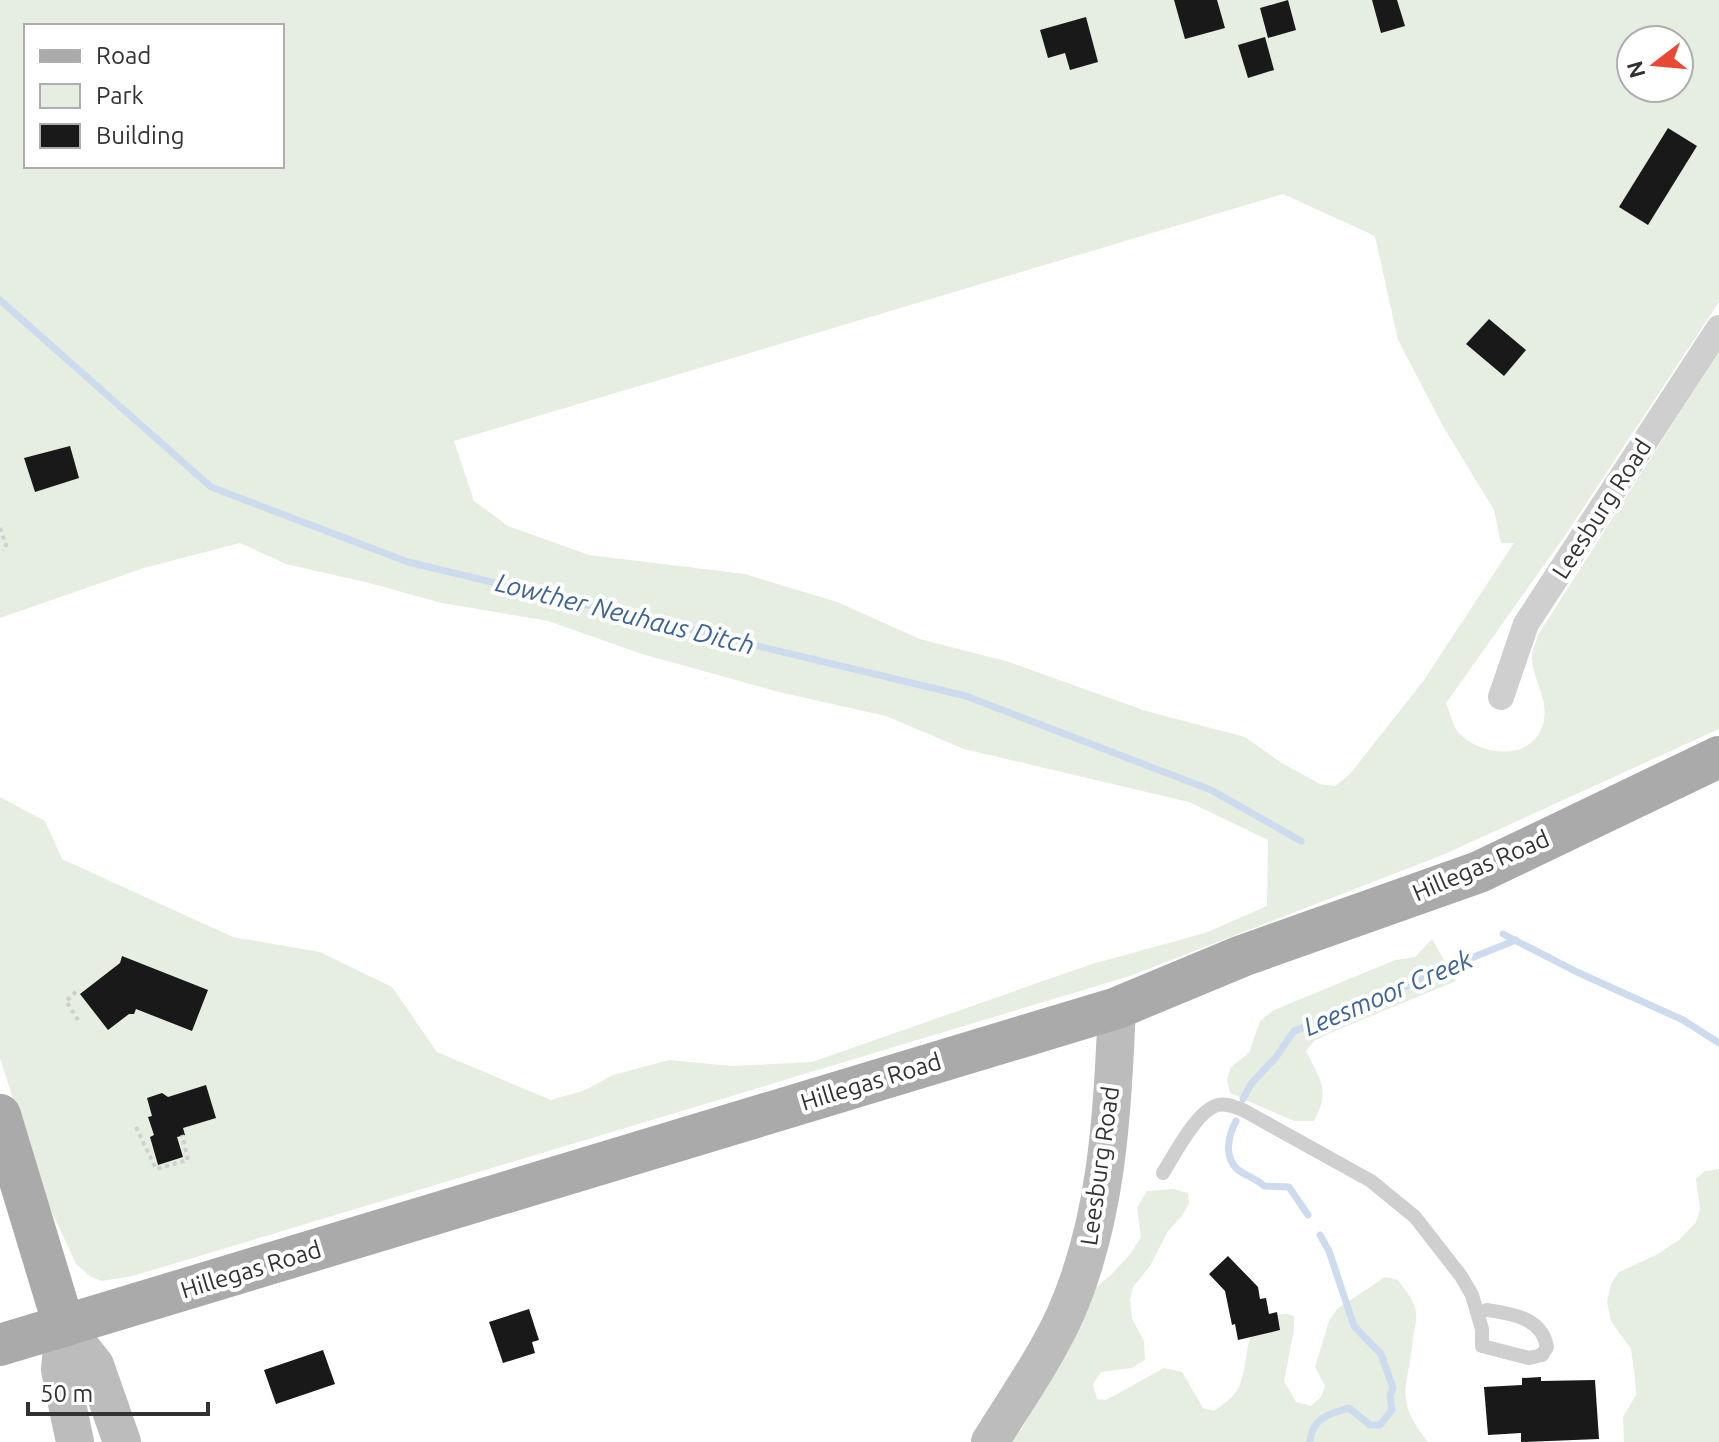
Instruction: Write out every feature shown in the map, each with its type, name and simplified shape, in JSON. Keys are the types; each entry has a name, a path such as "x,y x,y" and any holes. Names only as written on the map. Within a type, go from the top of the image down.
{"main road":[{"name":"Hillegas Road","path":"0,1345 1117,1008 1242,956 1479,872 1719,757"},
{"name":"Leesburg Road","path":"990,1442 1064,1318 1095,1231 1112,1112 1117,1008"},
{"path":"0,1115 64,1326 95,1365 122,1442"},
{"path":"64,1326 60,1370 75,1442"}],"street":[{"name":"Leesburg Road","path":"1501,697 1526,624 1719,328"}],"lane":[{"path":"1163,1173 1205,1113 1215,1105 1243,1110 1277,1126 1371,1181 1415,1217 1472,1295 1482,1329 1482,1346 1529,1358 1542,1355 1547,1347 1545,1337 1533,1322 1512,1314 1487,1310"}],"path":[{"path":"0,528 6,545 3,551"},
{"path":"78,1020 66,1001 79,989"},
{"path":"136,1127 156,1169 188,1160 182,1135"}],"green space":[{"path":"0,0 1719,0 1719,302 1564,537 1446,703 1458,732 1480,747 1507,752 1530,743 1539,734 1545,712 1532,656 1538,635 1719,351 1719,729 1445,854 1130,976 133,1276 102,1281 91,1277 76,1264 43,1193 0,1058 0,797 45,821 62,859 233,937 320,952 392,987 437,1052 551,1100 585,1090 613,1075 669,1060 732,1066 812,1062 1092,964 1205,933 1267,906 1268,840 1189,802 964,749 886,716 779,692 642,654 548,621 442,603 286,564 240,543 144,568 0,618","holes":["1283,194 1375,236 1398,340 1444,428 1494,510 1501,543 1514,543 1424,680 1350,774 1335,786 1320,784 1280,762 1245,737 1146,711 1009,662 920,639 837,602 745,574 589,555 508,526 474,501 454,441"]},
{"path":"1432,939 1456,981 1330,1033 1314,1041 1306,1051 1323,1092 1314,1121 1294,1121 1230,1093 1227,1080 1231,1067 1249,1053 1260,1021 1274,1010 1395,960 1415,957"},
{"path":"1719,1169 1719,1442 1624,1442 1623,1417 1636,1395 1635,1377 1631,1349 1611,1321 1607,1302 1611,1284 1619,1272 1658,1254 1679,1240 1696,1222 1700,1209 1696,1179 1705,1171"},
{"path":"1173,1189 1188,1193 1189,1204 1133,1287 1130,1299 1132,1319 1144,1341 1145,1360 1132,1368 1101,1372 1093,1384 1097,1399 1106,1400 1164,1368 1182,1372 1203,1408 1214,1411 1238,1389 1248,1345 1256,1327 1264,1320 1287,1314 1294,1316 1294,1330 1284,1381 1296,1402 1311,1406 1321,1397 1325,1386 1315,1367 1329,1321 1337,1309 1385,1277 1398,1280 1415,1309 1406,1402 1417,1427 1428,1442 1012,1442 1063,1353 1081,1300 1112,1274 1141,1237 1137,1208 1147,1191"}],"building":[{"path":"1174,0 1217,0 1225,28 1185,39"},
{"path":"1288,0 1296,30 1268,38 1260,8"},
{"path":"1372,0 1397,0 1405,26 1381,33"},
{"path":"1086,17 1098,62 1070,70 1065,53 1048,58 1040,30"},
{"path":"1265,37 1274,70 1248,78 1238,45"},
{"path":"1668,128 1697,146 1648,225 1619,207"},
{"path":"1489,319 1526,350 1504,376 1466,344"},
{"path":"70,446 79,478 35,492 24,458"},
{"path":"122,956 208,990 192,1031 136,1009 134,1014 129,1014 108,1030 80,994 120,963"},
{"path":"206,1085 216,1118 183,1128 185,1135 177,1137 183,1157 158,1165 150,1137 154,1135 148,1117 152,1116 147,1098 162,1093 168,1097"},
{"path":"1228,1256 1258,1287 1260,1299 1266,1298 1269,1314 1277,1312 1280,1330 1238,1340 1225,1291 1209,1274"},
{"path":"529,1309 539,1340 532,1342 535,1353 503,1363 489,1322"},
{"path":"323,1350 335,1384 276,1404 264,1370"},
{"path":"1541,1377 1541,1381 1595,1380 1599,1439 1521,1442 1521,1433 1488,1435 1484,1387 1522,1385 1522,1378"}],"waterway":[{"name":"Lowther Neuhaus Ditch","path":"0,300 211,487 408,562 966,696 1211,790 1301,841"},
{"name":"Lowther Neuhaus Ditch","path":"1503,934 1683,1020 1719,1043"},
{"name":"Leesmoor Creek","path":"1243,1099 1251,1084 1276,1057 1294,1031 1381,998 1516,940"},
{"name":"Leesmoor Creek","path":"1236,1121 1229,1145 1233,1164 1264,1186 1289,1187 1308,1215"},
{"name":"Leesmoor Creek","path":"1310,1442 1314,1427 1334,1412 1349,1408 1370,1425 1380,1425 1392,1410 1390,1395 1393,1388 1381,1354 1354,1326 1329,1251 1320,1235"}]}
